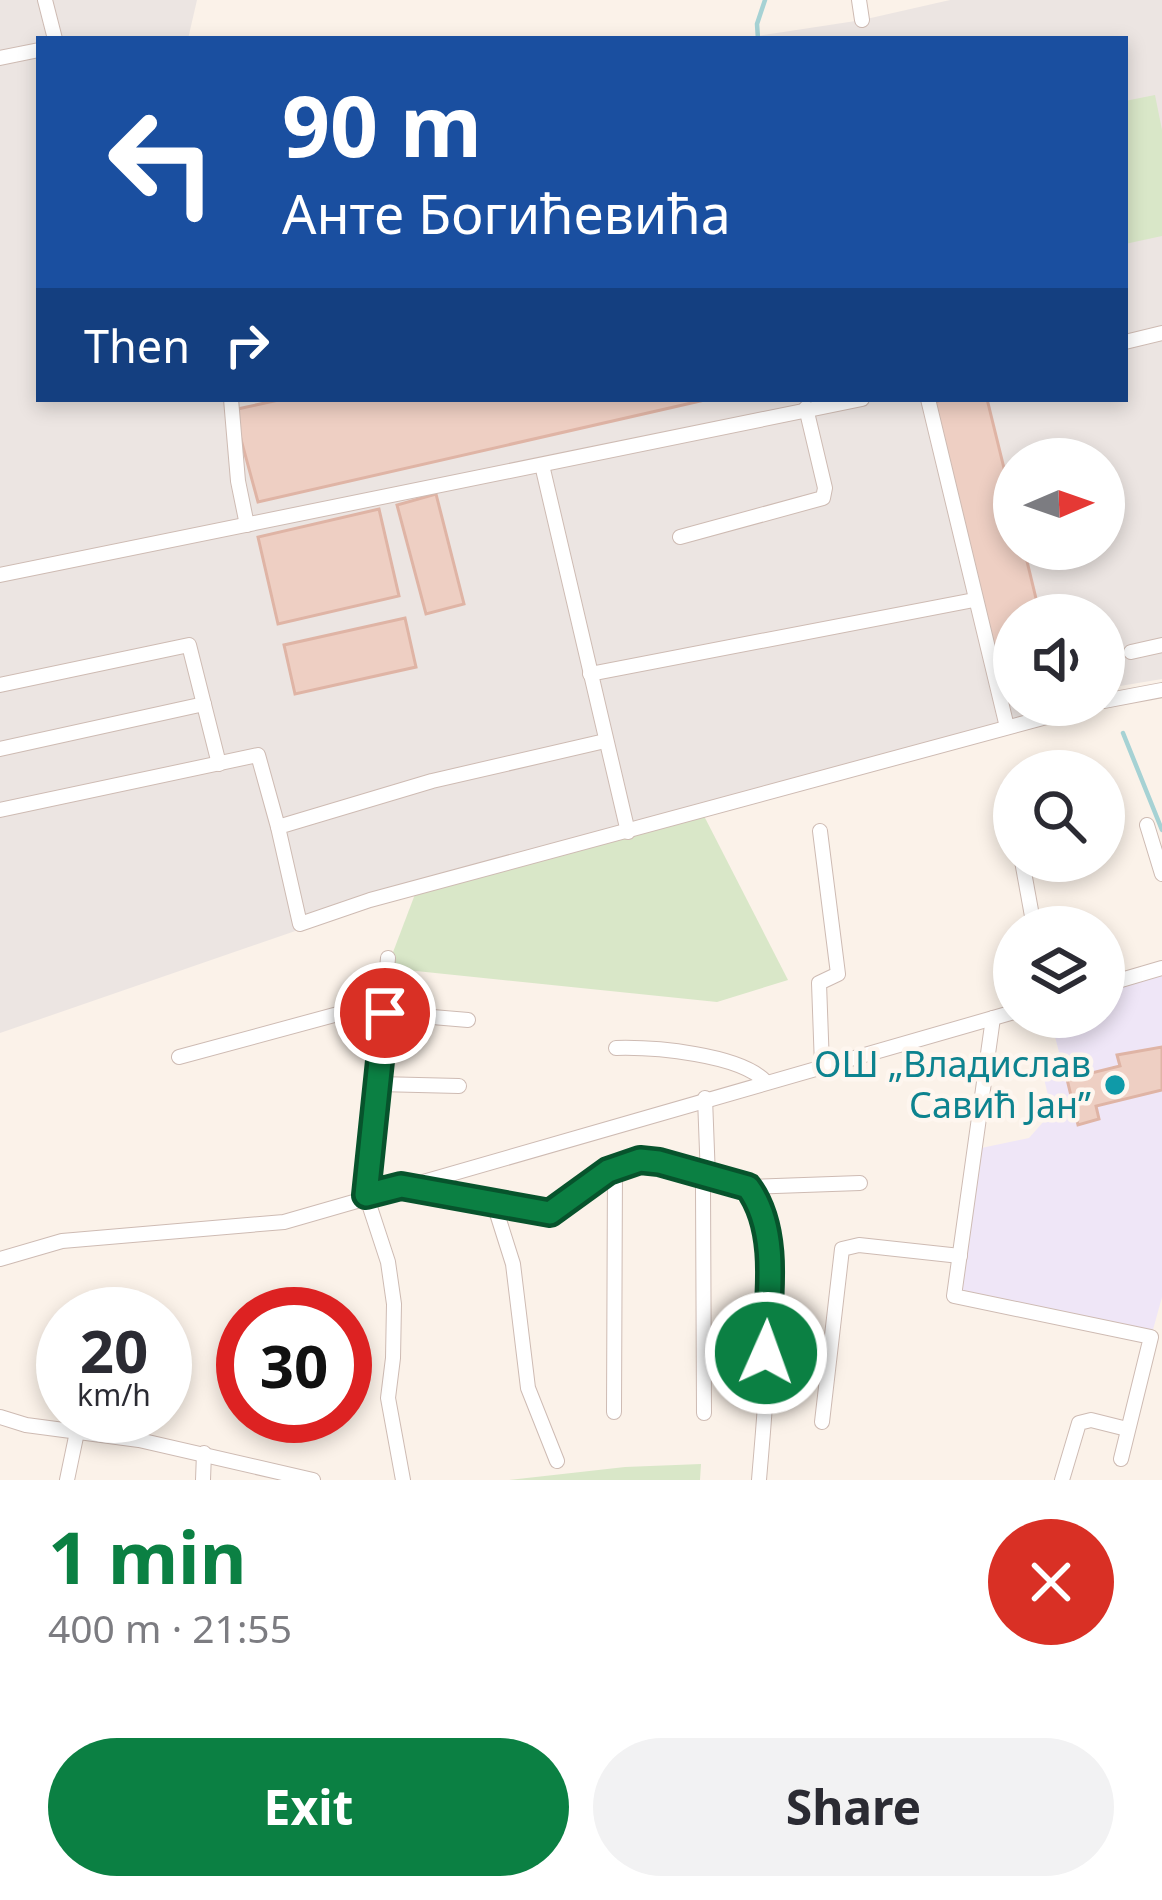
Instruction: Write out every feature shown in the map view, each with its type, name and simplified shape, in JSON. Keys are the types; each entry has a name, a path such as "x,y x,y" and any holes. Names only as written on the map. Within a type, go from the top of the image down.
{"street":[{"path":"45,0 54,36"},
{"path":"859,0 862,20"},
{"path":"0,58 36,51"},
{"path":"1128,341 1162,332"},
{"path":"231,402 247,525"},
{"path":"0,575 843,402"},
{"path":"929,402 1007,727"},
{"path":"680,537 823,498 826,488 806,408"},
{"path":"542,464 628,832"},
{"path":"590,674 974,600"},
{"path":"0,685 189,645 219,764"},
{"path":"1131,652 1162,645"},
{"path":"1125,697 1162,690"},
{"path":"0,749 204,704"},
{"path":"0,810 258,755 300,924 370,900 1011,726"},
{"path":"278,827 432,781 605,741"},
{"path":"1147,825 1162,874"},
{"path":"820,831 838,974 820,983 822,1066"},
{"path":"388,958 366,1195 388,1262 394,1304 388,1398 402,1479"},
{"path":"1125,979 1162,968"},
{"path":"179,1057 385,1007 468,1020"},
{"path":"0,1259 62,1241 259,1226 993,1018 954,1296 1151,1337 1121,1459"},
{"path":"616,1048 650,1048 709,1058 752,1070 766,1082"},
{"path":"378,1084 459,1087"},
{"path":"704,1414 705,1098"},
{"path":"401,1186 550,1213 615,1167 650,1160 748,1187 860,1183"},
{"path":"614,1412 615,1167"},
{"path":"748,1187 757,1199 769,1264 759,1480"},
{"path":"494,1204 512,1264 528,1388 557,1461"},
{"path":"822,1422 842,1249 860,1245 960,1256"},
{"path":"0,1418 36,1425"},
{"path":"1062,1480 1075,1429 1082,1421 1126,1429"},
{"path":"67,1480 75,1443"},
{"path":"144,1443 314,1480"},
{"path":"203,1480 205,1453"}],"shaded area":[{"path":"0,0 197,0 189,36 36,36 36,402 231,403 1128,402 1128,36 757,36 950,0 1162,0 1162,679 1125,685 1125,594 993,594 993,726 1014,726 417,889 0,1033"},
{"path":"1162,968 1162,1297 1151,1337 954,1296 972,1150 1029,1138 1052,1112 1042,1070 1062,1064 1055,1038 1125,1038 1125,979"}],"green space":[{"path":"1155,95 1162,130 1162,236 1128,243 1128,100"},
{"path":"702,812 788,980 717,1002 387,968 417,889"},
{"path":"701,1464 700,1480 509,1480 625,1467"}],"building":[{"path":"269,402 696,402 258,502 233,410"},
{"path":"933,402 988,402 997,438 993,570 1029,570 1035,594 993,594 993,647"},
{"path":"436,494 464,604 426,614 397,505"},
{"path":"379,509 399,596 278,624 258,537"},
{"path":"405,618 416,667 295,694 284,645"},
{"name":"ОШ „Владислав Савић Јан”","path":"1162,1047 1162,1090 1096,1106 1099,1119 1078,1125 1067,1079 1120,1066 1117,1055"}],"waterway":[{"path":"758,36 765,0"},
{"path":"1123,733 1162,830"}],"place":[{"name":"ОШ „Владислав Савић Јан”","path":"1115,1085"}],"route":[{"path":"385,1013 366,1195 401,1186 550,1213 615,1167 650,1160 748,1187 757,1199 766,1232 766,1353"}]}
